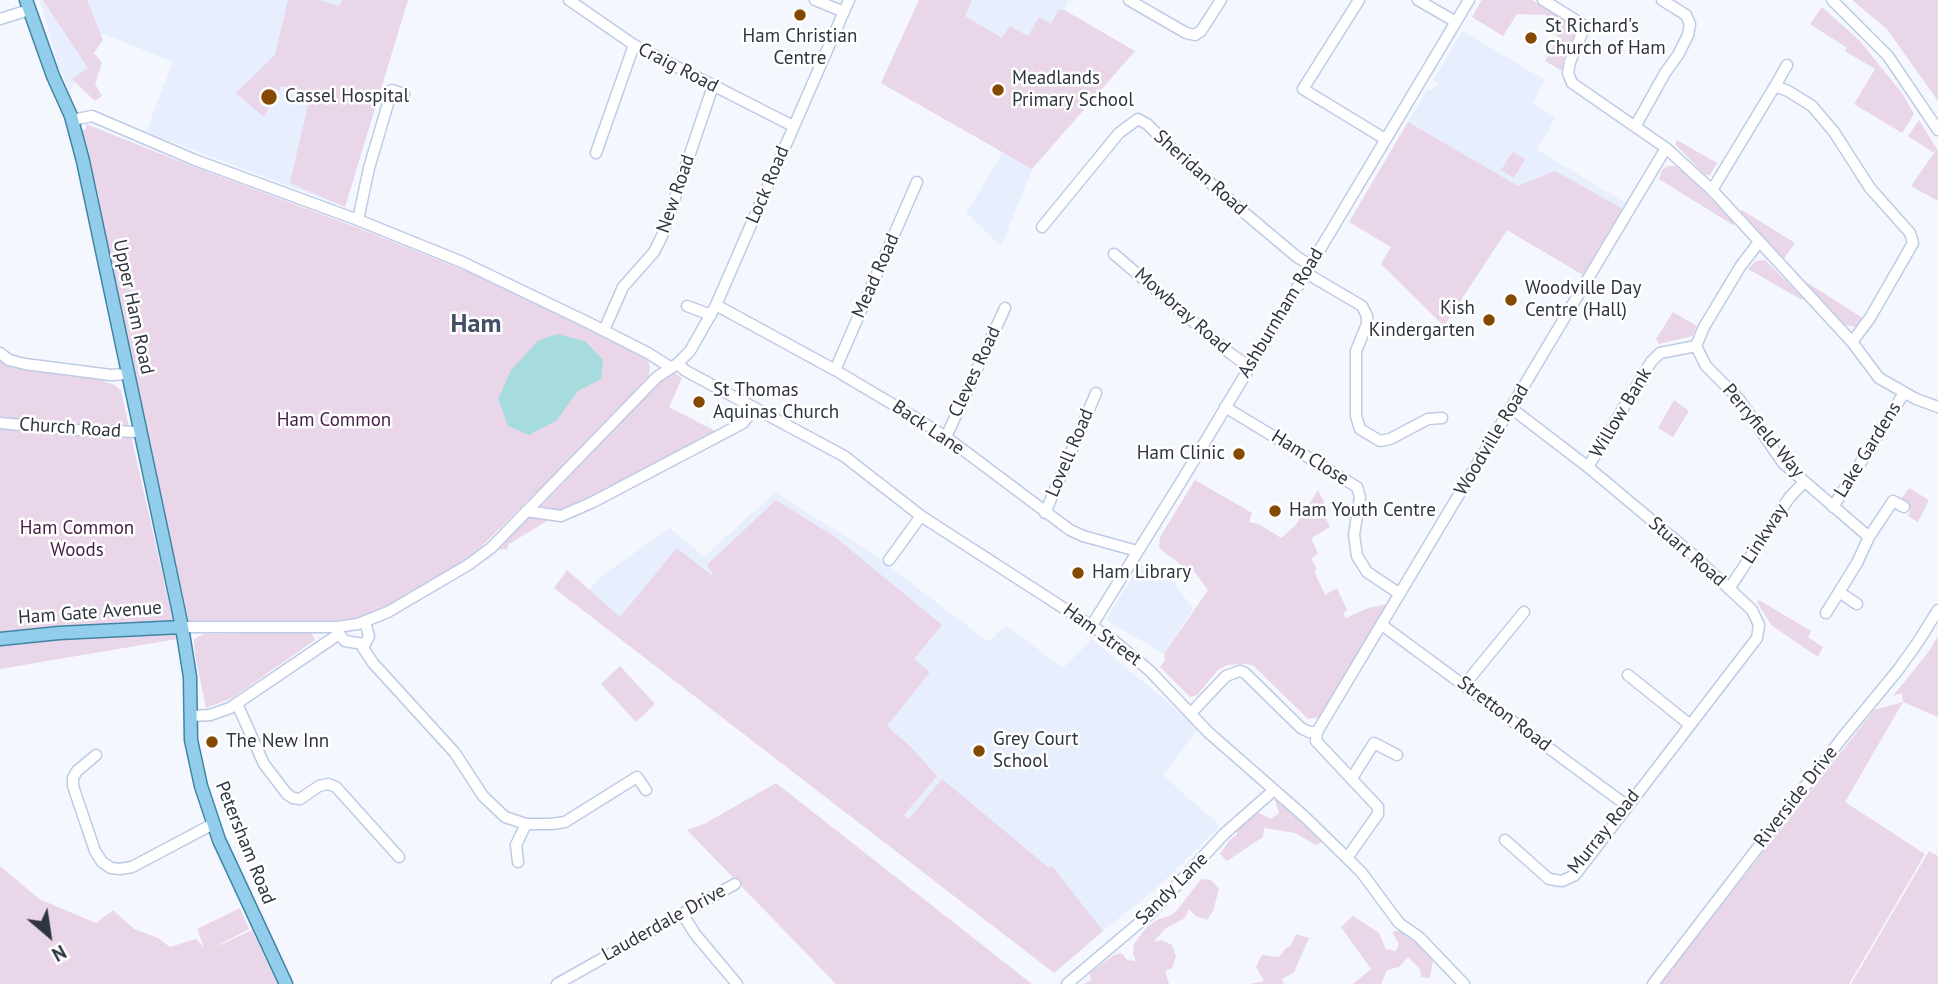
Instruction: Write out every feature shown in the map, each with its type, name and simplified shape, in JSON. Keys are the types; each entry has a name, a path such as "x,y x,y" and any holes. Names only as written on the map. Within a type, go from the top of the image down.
{"main road":[{"name":"Upper Ham Road","path":"27,5 72,120 183,627"},
{"name":"Ham Gate Avenue","path":"0,639 59,633 183,627"},
{"name":"Petersham Road","path":"183,627 190,677 194,758 213,824 286,984"}],"street":[{"name":"Craig Road","path":"569,0 635,46 793,126"},
{"path":"815,0 844,12"},
{"name":"Lock Road","path":"674,366 687,355 713,310 849,0"},
{"path":"1129,0 1186,33 1195,35 1201,31 1222,0"},
{"path":"1359,0 1303,89 1385,139"},
{"path":"1418,0 1456,22"},
{"name":"Ashburnham Road","path":"1092,625 1184,477 1469,0"},
{"path":"1636,125 1688,35 1690,24 1686,15 1662,0"},
{"path":"1832,0 1888,56 1938,130"},
{"path":"1548,1 1585,26 1570,62 1568,73 1572,83 1636,125 1712,190 1852,341 1879,378 1903,393 1938,407"},
{"path":"0,19 27,5"},
{"path":"596,153 635,46"},
{"path":"1712,190 1787,65"},
{"name":"New Road","path":"604,330 623,287 654,251 662,236 713,86"},
{"path":"1775,86 1812,106 1834,132 1870,188 1910,233 1913,243 1870,318 1852,341"},
{"path":"358,220 369,168 392,90 404,94"},
{"path":"72,120 92,116 195,160 358,220 462,262 674,366 657,377 491,548 468,565 388,612 338,631 237,704 217,713 191,716"},
{"name":"Sheridan Road","path":"1042,227 1119,133 1138,119 1147,124 1308,269"},
{"name":"Woodville Road","path":"1317,732 1666,148"},
{"name":"Mead Road","path":"835,370 917,182"},
{"path":"1696,346 1709,318 1740,267 1759,242"},
{"name":"Mowbray Road","path":"1114,254 1231,354 1250,367"},
{"path":"1308,269 1362,306 1367,316 1367,324 1356,351 1356,416 1360,429 1380,441 1390,439 1428,419 1442,418"},
{"name":"Back Lane","path":"687,306 713,310 835,370 946,437 1070,530 1137,551"},
{"name":"Cleves Road","path":"946,437 1005,308"},
{"name":"Willow Bank","path":"1588,467 1651,362 1660,353 1696,346"},
{"name":"Perryfield Way","path":"1696,346 1700,357 1740,399 1779,457 1833,508 1869,537"},
{"path":"0,353 9,360 25,364 116,376 128,374"},
{"name":"Ham Street","path":"674,366 844,456 921,516 1092,625 1150,671 1208,732 1347,858 1362,873 1399,923 1419,937 1464,984"},
{"name":"Lovell Road","path":"1045,513 1096,393"},
{"name":"Lake Gardens","path":"1833,508 1903,393"},
{"name":"Ham Close","path":"1225,407 1357,487 1360,498 1354,535 1357,556 1367,572 1400,594"},
{"name":"Stuart Road","path":"1510,408 1588,467 1752,610 1759,625 1757,638 1689,724"},
{"path":"526,511 558,519 743,423 754,409"},
{"name":"Church Road","path":"0,423 76,430 140,432"},
{"name":"Linkway","path":"1729,589 1789,498 1804,482"},
{"path":"1826,613 1857,563 1869,537 1893,501 1904,507"},
{"path":"890,560 921,516"},
{"path":"1839,592 1857,604"},
{"name":"Riverside Drive","path":"1653,984 1912,652 1938,610"},
{"path":"1465,684 1524,611"},
{"path":"363,648 369,636 365,622"},
{"name":"Stretton Road","path":"1382,625 1626,805"},
{"path":"183,627 338,631 350,643 363,644 373,663 455,753 483,796 505,817 526,824 565,822 637,777 646,790"},
{"path":"1191,713 1226,676 1240,671 1301,728 1317,732 1316,741 1376,802 1378,814 1347,858"},
{"path":"1628,675 1689,724"},
{"path":"237,704 264,764 287,794 300,799 319,786 328,784 335,787 399,857"},
{"name":"Murray Road","path":"1505,840 1549,879 1562,881 1575,875 1689,724"},
{"path":"1352,778 1374,743 1397,755"},
{"path":"96,755 77,771 73,786 95,851 102,862 111,868 132,866 213,824"},
{"name":"Sandy Lane","path":"1067,984 1152,912 1224,835 1274,790"},
{"path":"518,862 516,845 526,824"},
{"name":"Lauderdale Drive","path":"557,984 735,884"},
{"path":"682,915 737,984"}],"shaded area":[{"name":"Cassel Hospital","path":"40,0 408,0 345,207 146,132 173,62 104,34 66,29 89,67 70,90 58,66"},
{"name":"Meadlands Primary School","path":"919,0 1069,0 1064,10 1135,51 1032,169 1001,246 966,213 1003,152 881,83"},
{"path":"1462,31 1545,80 1533,103 1555,118 1537,150 1626,203 1583,275 1507,230 1444,326 1381,264 1391,247 1349,222 1427,90 1434,89 1438,84 1434,79"},
{"name":"Grey Court School","path":"775,492 867,550 989,642 1006,625 1064,667 1092,639 1199,728 1163,775 1220,826 1157,888 1103,931 1097,927 1050,967 583,597 600,577 670,528 704,557"},
{"path":"1140,564 1171,579 1193,609 1164,654 1106,620"}],"green space":[{"path":"43,0 87,0 103,40 94,53 102,63 95,84 102,96 95,101 72,79 88,68"},
{"path":"288,0 318,0 339,6 342,0 408,0 345,207 290,183 311,92 281,86 264,117 236,93 275,55"},
{"name":"Meadlands Primary School","path":"919,0 972,0 965,16 1002,38 1010,26 1028,36 1039,17 1051,24 1058,10 1064,10 1135,51 1032,169 881,83"},
{"path":"1482,0 1532,0 1575,26 1576,38 1563,61 1562,71 1545,61 1558,38 1546,15 1517,14 1503,36 1472,17"},
{"path":"1852,0 1938,0 1938,101 1887,29"},
{"path":"1822,7 1859,40 1902,93 1914,114 1902,133 1854,104 1875,69 1845,51 1847,48 1810,24"},
{"path":"1919,120 1938,151 1938,201 1911,186 1934,153 1908,136"},
{"path":"1408,122 1518,186 1555,171 1623,209 1583,275 1507,230 1444,326 1381,264 1391,247 1349,222"},
{"name":"Ham Common","path":"86,124 484,278 646,356 650,367 649,376 597,432 465,561 386,606 357,618 322,622 189,621 112,282 98,193 83,130 86,129"},
{"path":"1677,140 1717,163 1710,175 1705,175 1675,144"},
{"path":"1513,152 1525,159 1514,178 1501,170"},
{"path":"1668,166 1680,166 1733,225 1659,179 1662,170"},
{"path":"1742,210 1795,243 1783,260 1740,213"},
{"path":"1765,260 1804,299 1748,269 1756,261"},
{"path":"1803,280 1866,320 1856,327 1844,325"},
{"path":"1673,312 1697,326 1693,336 1659,344 1656,339"},
{"name":"Ham Common Woods","path":"0,359 13,365 97,379 115,385 121,391 177,639 0,669"},
{"path":"674,372 682,378 669,407 717,432 570,507 509,544 507,549 497,550 642,398"},
{"path":"1674,400 1689,411 1673,437 1658,428"},
{"path":"1195,480 1252,513 1249,522 1259,524 1281,538 1295,526 1318,490 1326,506 1321,509 1330,527 1311,538 1317,554 1311,559 1325,595 1337,588 1347,610 1343,613 1346,618 1368,608 1388,604 1321,717 1308,719 1254,666 1248,664 1227,665 1218,670 1197,695 1190,697 1160,667 1165,660 1164,654 1208,590 1190,566 1185,568 1159,548 1160,537"},
{"path":"1909,488 1929,500 1918,522 1908,516 1911,509 1903,502 1902,498"},
{"path":"776,500 835,537 942,625 914,659 930,672 887,726 912,748 937,776 904,815 909,819 942,779 1049,868 1052,866 1103,931 1054,973 554,588 567,570 620,617 677,548 714,577 707,565"},
{"path":"1759,600 1811,631 1808,637 1823,647 1818,657 1771,625 1757,602"},
{"path":"311,632 315,640 232,698 206,708 195,655 196,638 204,634"},
{"path":"1938,636 1938,717 1903,702 1902,693 1893,696"},
{"path":"620,666 655,704 636,722 601,684"},
{"path":"1903,702 1845,802 1925,854 1849,984 1660,984 1874,710"},
{"path":"776,783 1032,984 836,984 687,830 704,824"},
{"path":"1280,799 1326,840 1316,845 1295,833 1264,828 1263,837 1227,861 1220,854 1237,834 1237,827 1255,811 1271,819 1279,813 1275,800"},
{"path":"1929,851 1938,856 1938,984 1851,984"},
{"path":"0,866 39,899 96,923 113,910 134,929 158,938 170,947 196,939 204,947 197,929 240,908 249,929 207,951 252,930 278,984 0,984"},
{"path":"1201,879 1211,880 1219,889 1213,911 1207,920 1196,916 1189,909 1185,918 1166,928 1153,942 1162,940 1172,945 1176,957 1172,968 1165,971 1169,984 1083,984 1091,980 1090,973 1114,955 1122,953 1127,960 1136,961 1134,944 1142,933 1148,926 1170,916 1178,909"},
{"path":"1353,916 1379,933 1386,949 1396,951 1399,944 1392,932 1403,930 1433,960 1430,978 1421,977 1420,969 1408,957 1399,967 1387,970 1381,984 1353,984 1371,969 1341,927"},
{"path":"1296,934 1309,938 1294,972 1282,979 1284,984 1249,984 1264,981 1256,967 1262,955 1279,957 1290,946"}],"water":[{"path":"557,334 585,341 603,360 601,379 578,391 556,421 529,435 508,426 498,399 511,370 538,341"}],"place":[{"name":"Ham Christian Centre","path":"800,15"},
{"name":"St Richard's Church of Ham","path":"1531,38"},
{"name":"Meadlands Primary School","path":"998,90"},
{"name":"Cassel Hospital","path":"269,97"},
{"name":"Woodville Day Centre (Hall)","path":"1511,300"},
{"name":"Kish Kindergarten","path":"1489,320"},
{"name":"St Thomas Aquinas Church","path":"699,402"},
{"name":"Ham Clinic","path":"1239,454"},
{"name":"Ham Youth Centre","path":"1275,511"},
{"name":"Ham Library","path":"1078,573"},
{"name":"The New Inn","path":"212,742"},
{"name":"Grey Court School","path":"979,751"}],"district":[{"name":"Ham","path":"476,325"}]}
